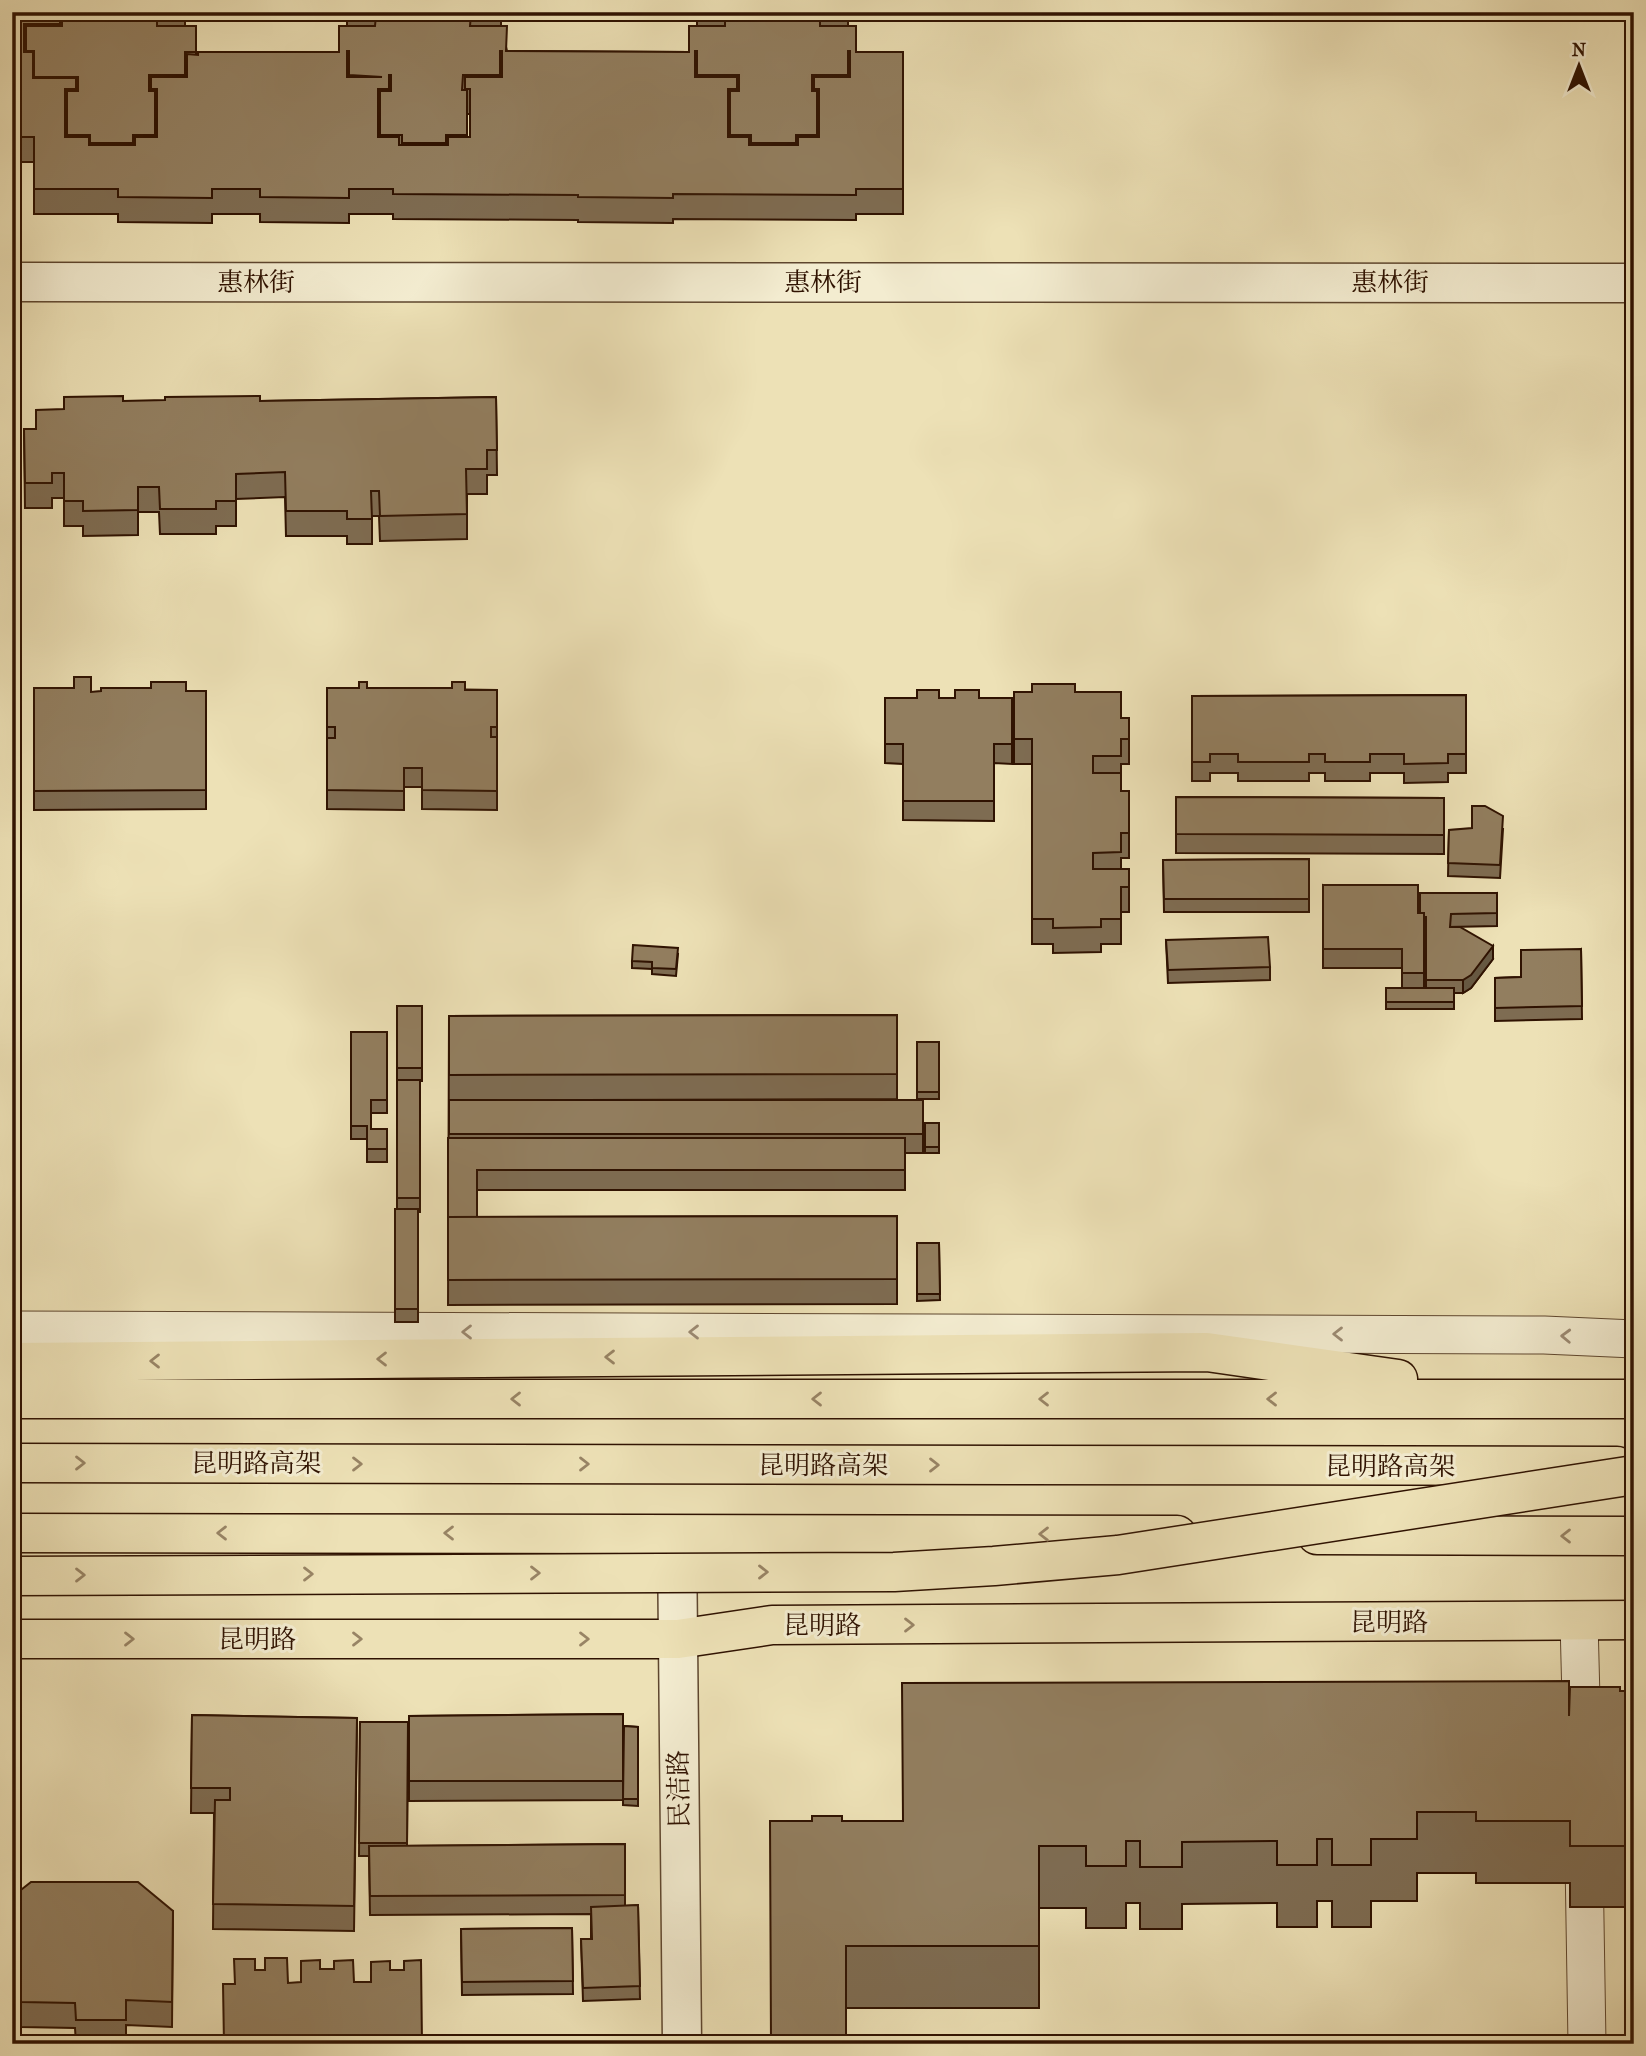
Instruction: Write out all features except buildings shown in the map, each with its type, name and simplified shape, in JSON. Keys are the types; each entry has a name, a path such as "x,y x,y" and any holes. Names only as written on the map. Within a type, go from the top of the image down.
{"main road":[{"path":"12,1362 1207,1352 1532,1399"},
{"path":"12,1399 1634,1399"},
{"name":"昆明路高架","path":"12,1463 1634,1466"},
{"path":"12,1576 894,1572 994,1566 1118,1555 1634,1475"},
{"path":"12,1533 1634,1536"},
{"name":"昆明路","path":"12,1639 678,1639 772,1625 1634,1620"}],"street":[{"name":"惠林街","path":"12,282 1634,283"},
{"path":"12,1330 1544,1335 1634,1339"},
{"name":"民洁路","path":"677,1534 682,2044"},
{"path":"1580,1621 1582,1771"},
{"path":"1583,1825 1587,2044"}]}
